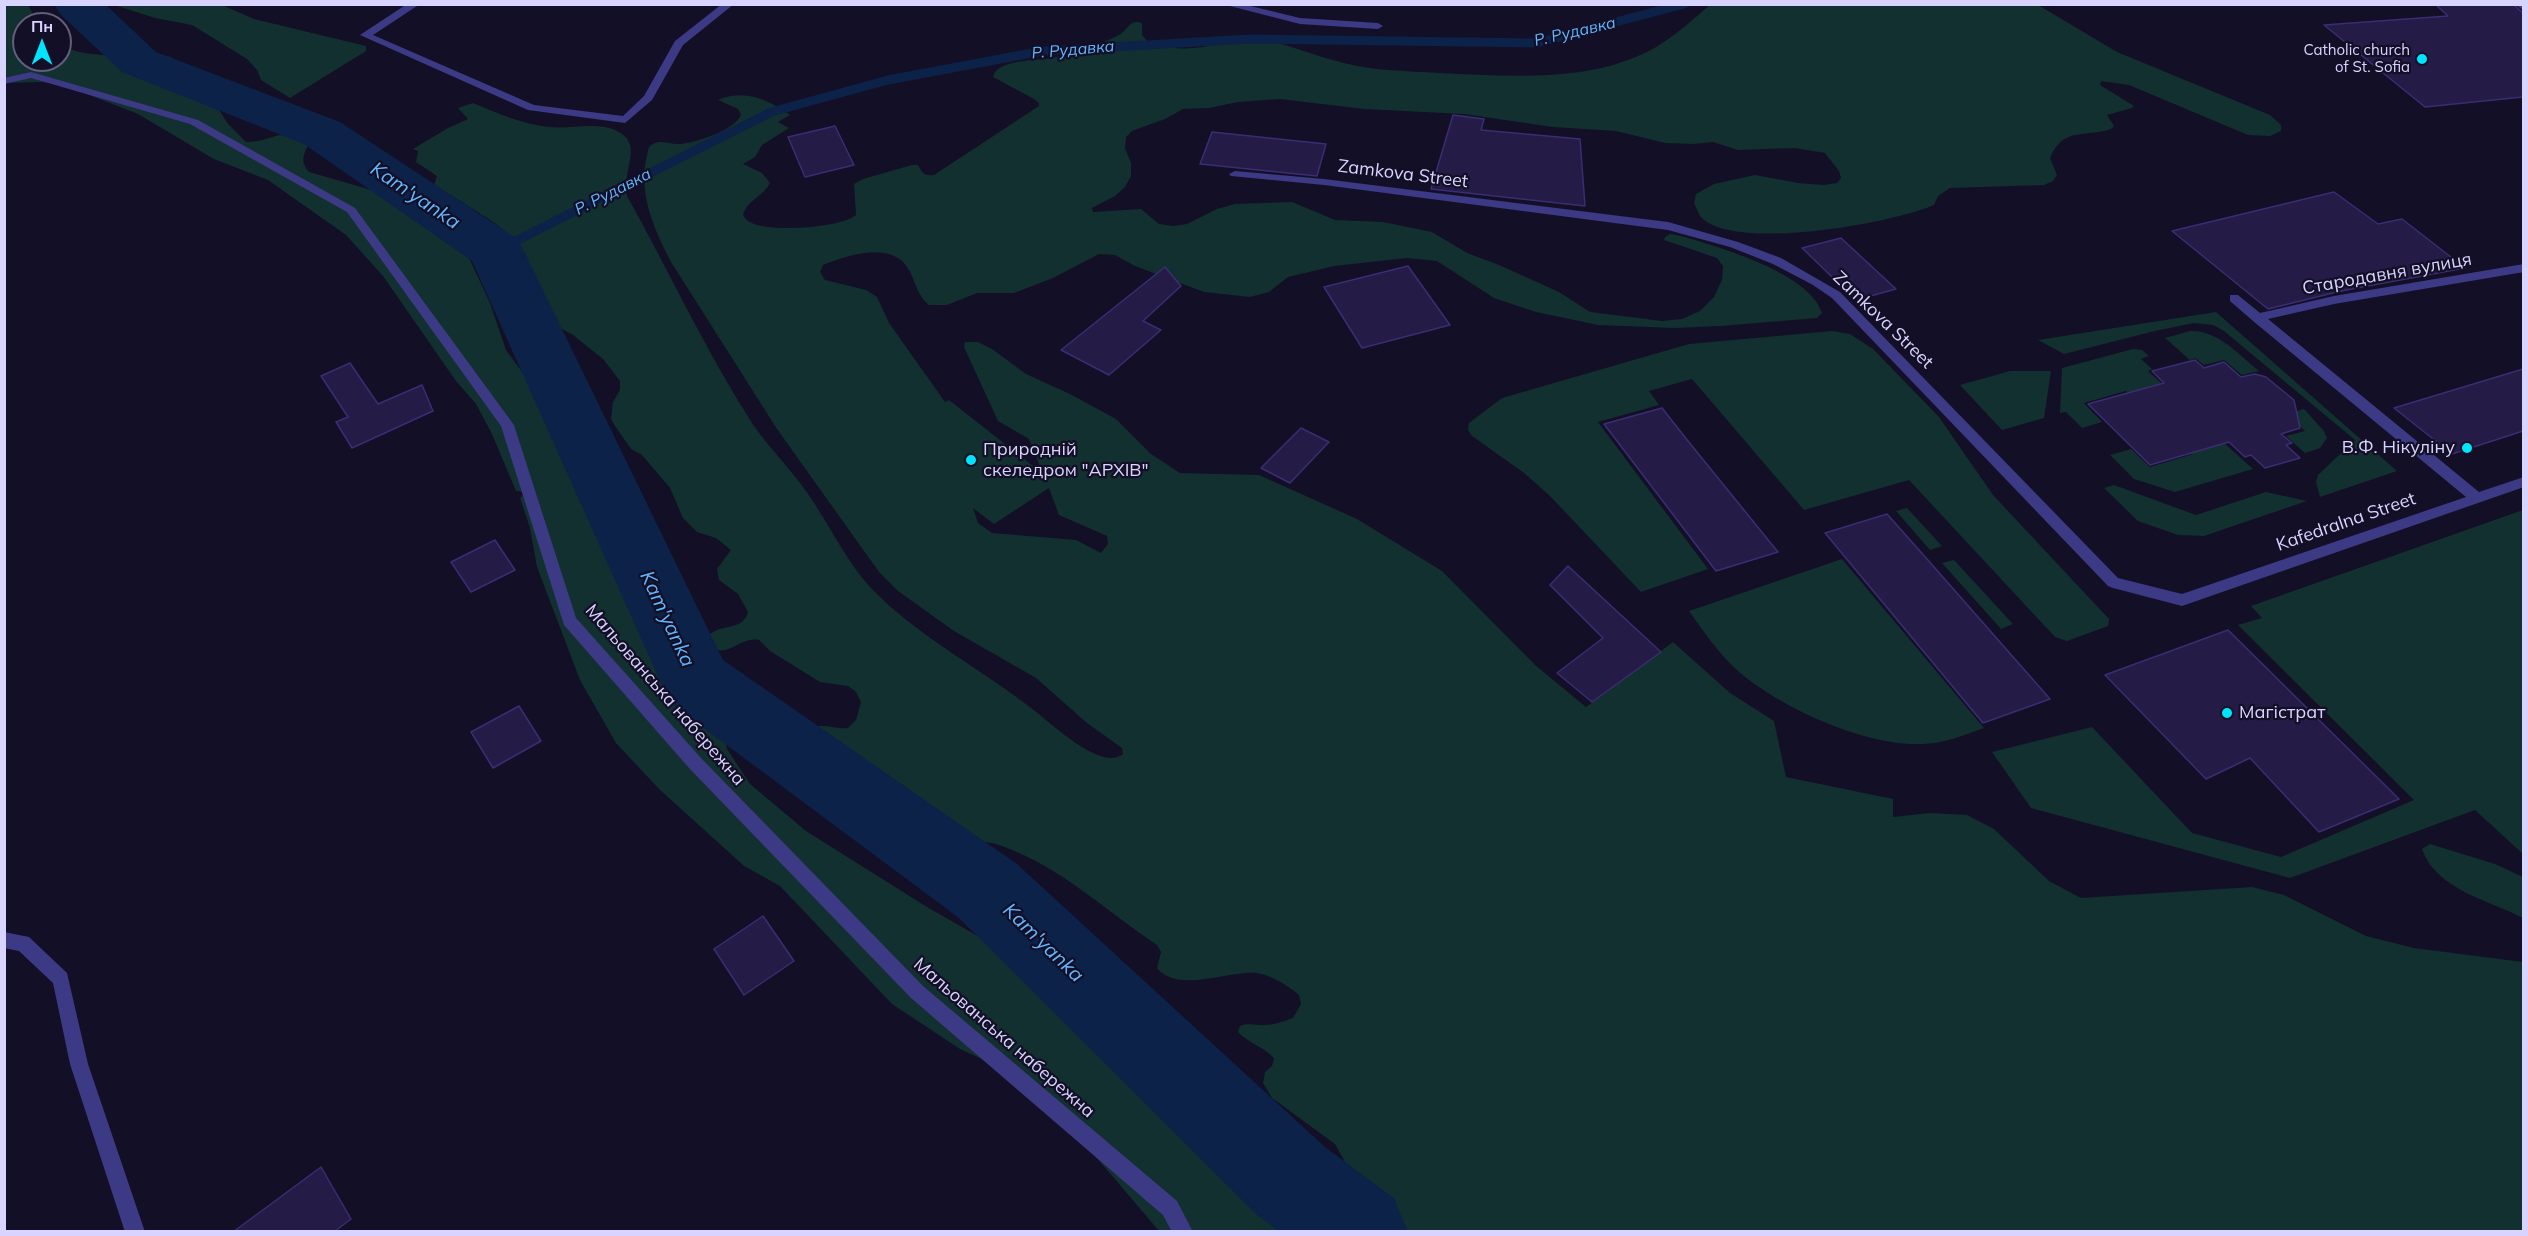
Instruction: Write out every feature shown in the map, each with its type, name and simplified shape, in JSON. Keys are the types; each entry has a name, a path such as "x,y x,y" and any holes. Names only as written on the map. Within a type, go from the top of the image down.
{"street":[{"path":"415,4 365,35 532,108 625,120 648,98 679,43 729,4"},
{"path":"1227,4 1300,21 1378,26"},
{"path":"2520,4 2523,8"},
{"name":"Мальованська набережна","path":"4,81 31,75 194,122 351,210 507,425 570,621 695,763 917,992 1170,1208 1183,1232"},
{"name":"Zamkova Street","path":"1235,174 1324,182 1668,226 1711,237 1787,265 1813,277 1836,295 2113,582 2182,600"},
{"name":"Стародавня вулиця","path":"2257,318 2334,300 2523,268"},
{"path":"2234,298 2476,498"},
{"name":"Kafedralna Street","path":"2182,600 2523,482"},
{"path":"4,940 23,943 61,979 79,1064 135,1232"}],"green space":[{"path":"1711,4 2038,5 2117,52 2270,115 2281,125 2281,131 2270,136 2248,135 2129,85 2101,81 2100,85 2134,106 2107,115 2114,126 2111,129 2076,135 2061,141 2050,158 2057,175 2053,181 2044,185 1950,188 1938,196 1934,205 1884,220 1777,234 1744,232 1717,227 1700,216 1694,203 1696,194 1714,184 1755,175 1798,183 1823,185 1837,183 1841,178 1839,171 1825,153 1795,148 1738,150 1713,142 1665,143 1616,131 1553,127 1464,114 1364,109 1280,99 1183,109 1165,119 1132,131 1126,137 1125,148 1131,163 1131,176 1125,187 1115,196 1092,208 1093,212 1141,209 1159,224 1173,226 1187,224 1217,209 1235,204 1292,202 1335,220 1383,222 1432,232 1467,253 1559,292 1590,312 1662,321 1682,319 1700,311 1714,297 1722,280 1723,266 1717,258 1664,240 1670,234 1739,255 1782,274 1814,299 1822,313 1817,318 1674,328 1598,325 1536,312 1494,298 1437,261 1407,258 1334,266 1288,277 1269,292 1250,297 1204,292 1135,266 1115,255 1099,254 1053,278 1014,293 977,293 947,305 929,305 919,293 909,270 902,261 892,255 869,252 857,254 823,265 820,272 825,280 866,290 877,297 889,323 945,402 949,400 1043,474 1029,439 998,421 964,347 965,342 978,342 992,349 1026,374 1116,419 1151,454 1180,473 1259,475 1357,519 1442,571 1535,665 1586,707 1673,642 1730,693 1774,721 1786,777 1893,799 1893,817 1930,813 1967,815 1994,829 2049,881 2081,898 2252,887 2284,895 2366,936 2414,948 2523,962 2523,1231 1387,1231 1371,1209 1335,1144 1272,1098 1263,1083 1265,1072 1272,1066 1274,1058 1238,1032 1240,1026 1243,1025 1268,1025 1293,1018 1301,1004 1299,995 1280,981 1257,973 1190,980 1166,976 1157,968 1161,952 1157,945 1064,878 1024,855 1002,846 974,842 956,849 935,852 910,847 905,844 913,818 900,798 876,771 846,750 808,734 815,727 820,726 848,728 856,720 861,702 856,692 848,686 820,682 770,651 759,640 744,642 725,650 712,648 705,641 715,631 740,623 748,612 738,594 719,580 717,569 731,550 716,538 697,532 683,518 670,488 642,455 631,449 615,426 611,419 613,402 620,390 620,381 603,359 573,335 537,315 534,283 515,241 490,220 436,187 434,185 437,176 416,162 418,151 413,149 468,119 458,108 473,103 510,118 539,126 598,126 613,129 623,135 631,150 626,182 627,196 703,339 752,423 808,494 862,577 889,606 909,622 1015,696 1065,735 1090,752 1114,758 1123,754 1122,748 1087,723 1036,678 954,631 898,591 879,572 777,429 671,262 649,211 646,197 645,170 650,146 659,142 680,144 695,141 731,126 741,115 738,109 718,100 737,95 756,97 773,104 790,115 778,122 789,128 762,145 755,157 743,164 762,173 770,183 748,206 743,215 749,222 772,227 820,226 836,223 856,215 854,184 863,179 912,165 918,165 926,175 934,175 1039,106 1034,99 993,77 996,71 1003,66 1022,61 1053,58 1089,47 1121,34 1134,22 1142,23 1142,35 1146,40 1171,48 1199,47 1248,38 1265,40 1368,68 1519,76 1573,73 1625,61 1649,51 1674,35","holes":["1049,488 1059,515 1107,536 1108,544 1101,553 1076,540 992,533 978,523 973,508 994,524"]},
{"path":"5,5 28,5 32,12 12,12 12,72 72,72 72,49 98,55 171,57 179,74 187,81 207,91 228,124 246,142 283,134 298,135 307,139 308,146 303,159 309,172 375,191 447,236 470,260 490,303 506,350 528,380 597,459 593,470 577,476 600,478 604,483 602,501 613,526 611,540 632,576 655,600 669,637 679,654 694,667 725,679 714,689 709,705 722,723 727,749 750,784 806,831 927,907 997,947 1067,1014 1142,1053 1205,1102 1238,1135 1267,1176 1298,1231 1159,1231 1091,1151 997,1066 960,1049 892,1004 780,886 744,866 659,789 616,743 580,680 537,567 530,528 520,498 526,492 516,491 492,434 476,404 456,381 383,276 346,235 268,180 214,159 138,114 71,88 44,82 5,83"},
{"path":"114,5 222,5 254,19 366,46 366,51 290,98 261,80 257,70 247,59 192,25 155,18"},
{"path":"2216,312 2397,471 2320,497 2316,482 2318,475 2355,440 2224,331 2213,325 2194,323 2064,354 2038,340"},
{"path":"1832,331 1850,334 1873,349 1939,417 1993,495 2109,619 2108,626 2067,641 2055,637 1909,480 1804,510 1692,379 1649,391 1659,405 1598,422 1708,569 1641,592 1549,495 1524,473 1472,436 1468,430 1469,423 1502,398 1689,344"},
{"path":"2190,331 2210,334 2219,339 2259,371 2242,375 2224,360 2204,365 2195,358 2190,360 2165,338"},
{"path":"2133,349 2142,350 2149,356 2141,359 2152,369 2148,371 2173,394 2139,403 2126,391 2084,403 2102,422 2082,428 2066,412 2060,413 2062,368"},
{"path":"2010,371 2051,371 2044,418 2002,430 1960,385"},
{"path":"2304,409 2324,431 2327,438 2320,448 2305,453 2286,436 2305,431 2287,414"},
{"path":"2213,433 2253,469 2175,492 2134,479 2110,455 2131,449 2150,467 2193,454 2182,442"},
{"path":"2114,485 2196,515 2266,492 2307,501 2204,536 2178,535 2138,521 2104,488"},
{"path":"1907,508 1942,546 1930,550 1896,511"},
{"path":"2523,510 2523,854 2475,810 2290,878 2031,808 1992,752 2092,727 2192,833 2281,857 2414,800 2238,625 2262,618 2251,606"},
{"path":"1842,559 1984,728 1946,741 1922,744 1875,739 1824,722 1777,698 1738,671 1718,650 1689,611"},
{"path":"1954,560 2013,624 2001,629 1942,563"},
{"path":"2430,844 2495,864 2523,877 2523,918 2465,892 2439,875 2429,863 2422,849"}],"building":[{"name":"Catholic church of St. Sofia","path":"2435,4 2513,4 2523,13 2523,97 2425,107 2324,25 2448,16"},
{"path":"1453,115 1484,119 1481,130 1580,139 1585,206 1431,189"},
{"path":"835,126 854,165 805,177 788,137"},
{"path":"1212,132 1326,144 1317,176 1200,164"},
{"path":"2334,192 2378,224 2402,219 2465,268 2341,291 2268,309 2172,231"},
{"path":"1841,238 1896,289 1856,300 1802,248"},
{"path":"1408,266 1450,325 1362,348 1324,287"},
{"path":"1165,267 1181,286 1143,321 1161,330 1109,375 1061,350"},
{"path":"2195,360 2204,368 2224,362 2241,377 2255,374 2266,377 2294,400 2300,428 2281,434 2292,443 2286,445 2300,458 2265,468 2251,455 2245,457 2229,442 2150,465 2088,404 2164,383 2152,371"},
{"path":"350,363 378,404 422,385 433,411 352,448 336,422 348,417 321,376"},
{"path":"2523,369 2523,431 2452,454 2394,408"},
{"path":"1662,408 1778,552 1716,571 1604,424"},
{"path":"1301,428 1329,442 1290,483 1261,468"},
{"path":"1887,514 2050,699 1983,723 1825,533"},
{"path":"495,540 515,570 471,592 451,562"},
{"path":"1568,566 1661,652 1592,702 1557,673 1603,638 1550,585"},
{"path":"2228,630 2399,799 2319,832 2250,758 2206,779 2105,675"},
{"path":"519,706 541,741 493,768 471,732"},
{"path":"763,916 794,961 744,995 714,949"},
{"path":"321,1167 351,1219 334,1232 233,1232"}],"waterway":[{"name":"Kam'yanka","path":"77,4 139,62 322,133 496,251 696,681 988,891 1291,1181 1360,1232"},
{"name":"Р. Рудавка","path":"496,251 771,112 888,80 1043,51 1250,39 1537,43 1684,4"}],"place":[{"name":"Catholic church of St. Sofia","path":"2422,59"},
{"name":"В.Ф. Нікуліну","path":"2467,448"},
{"name":"Природній скеледром \"АРХІВ\"","path":"971,460"},
{"name":"Магістрат","path":"2227,713"}]}
